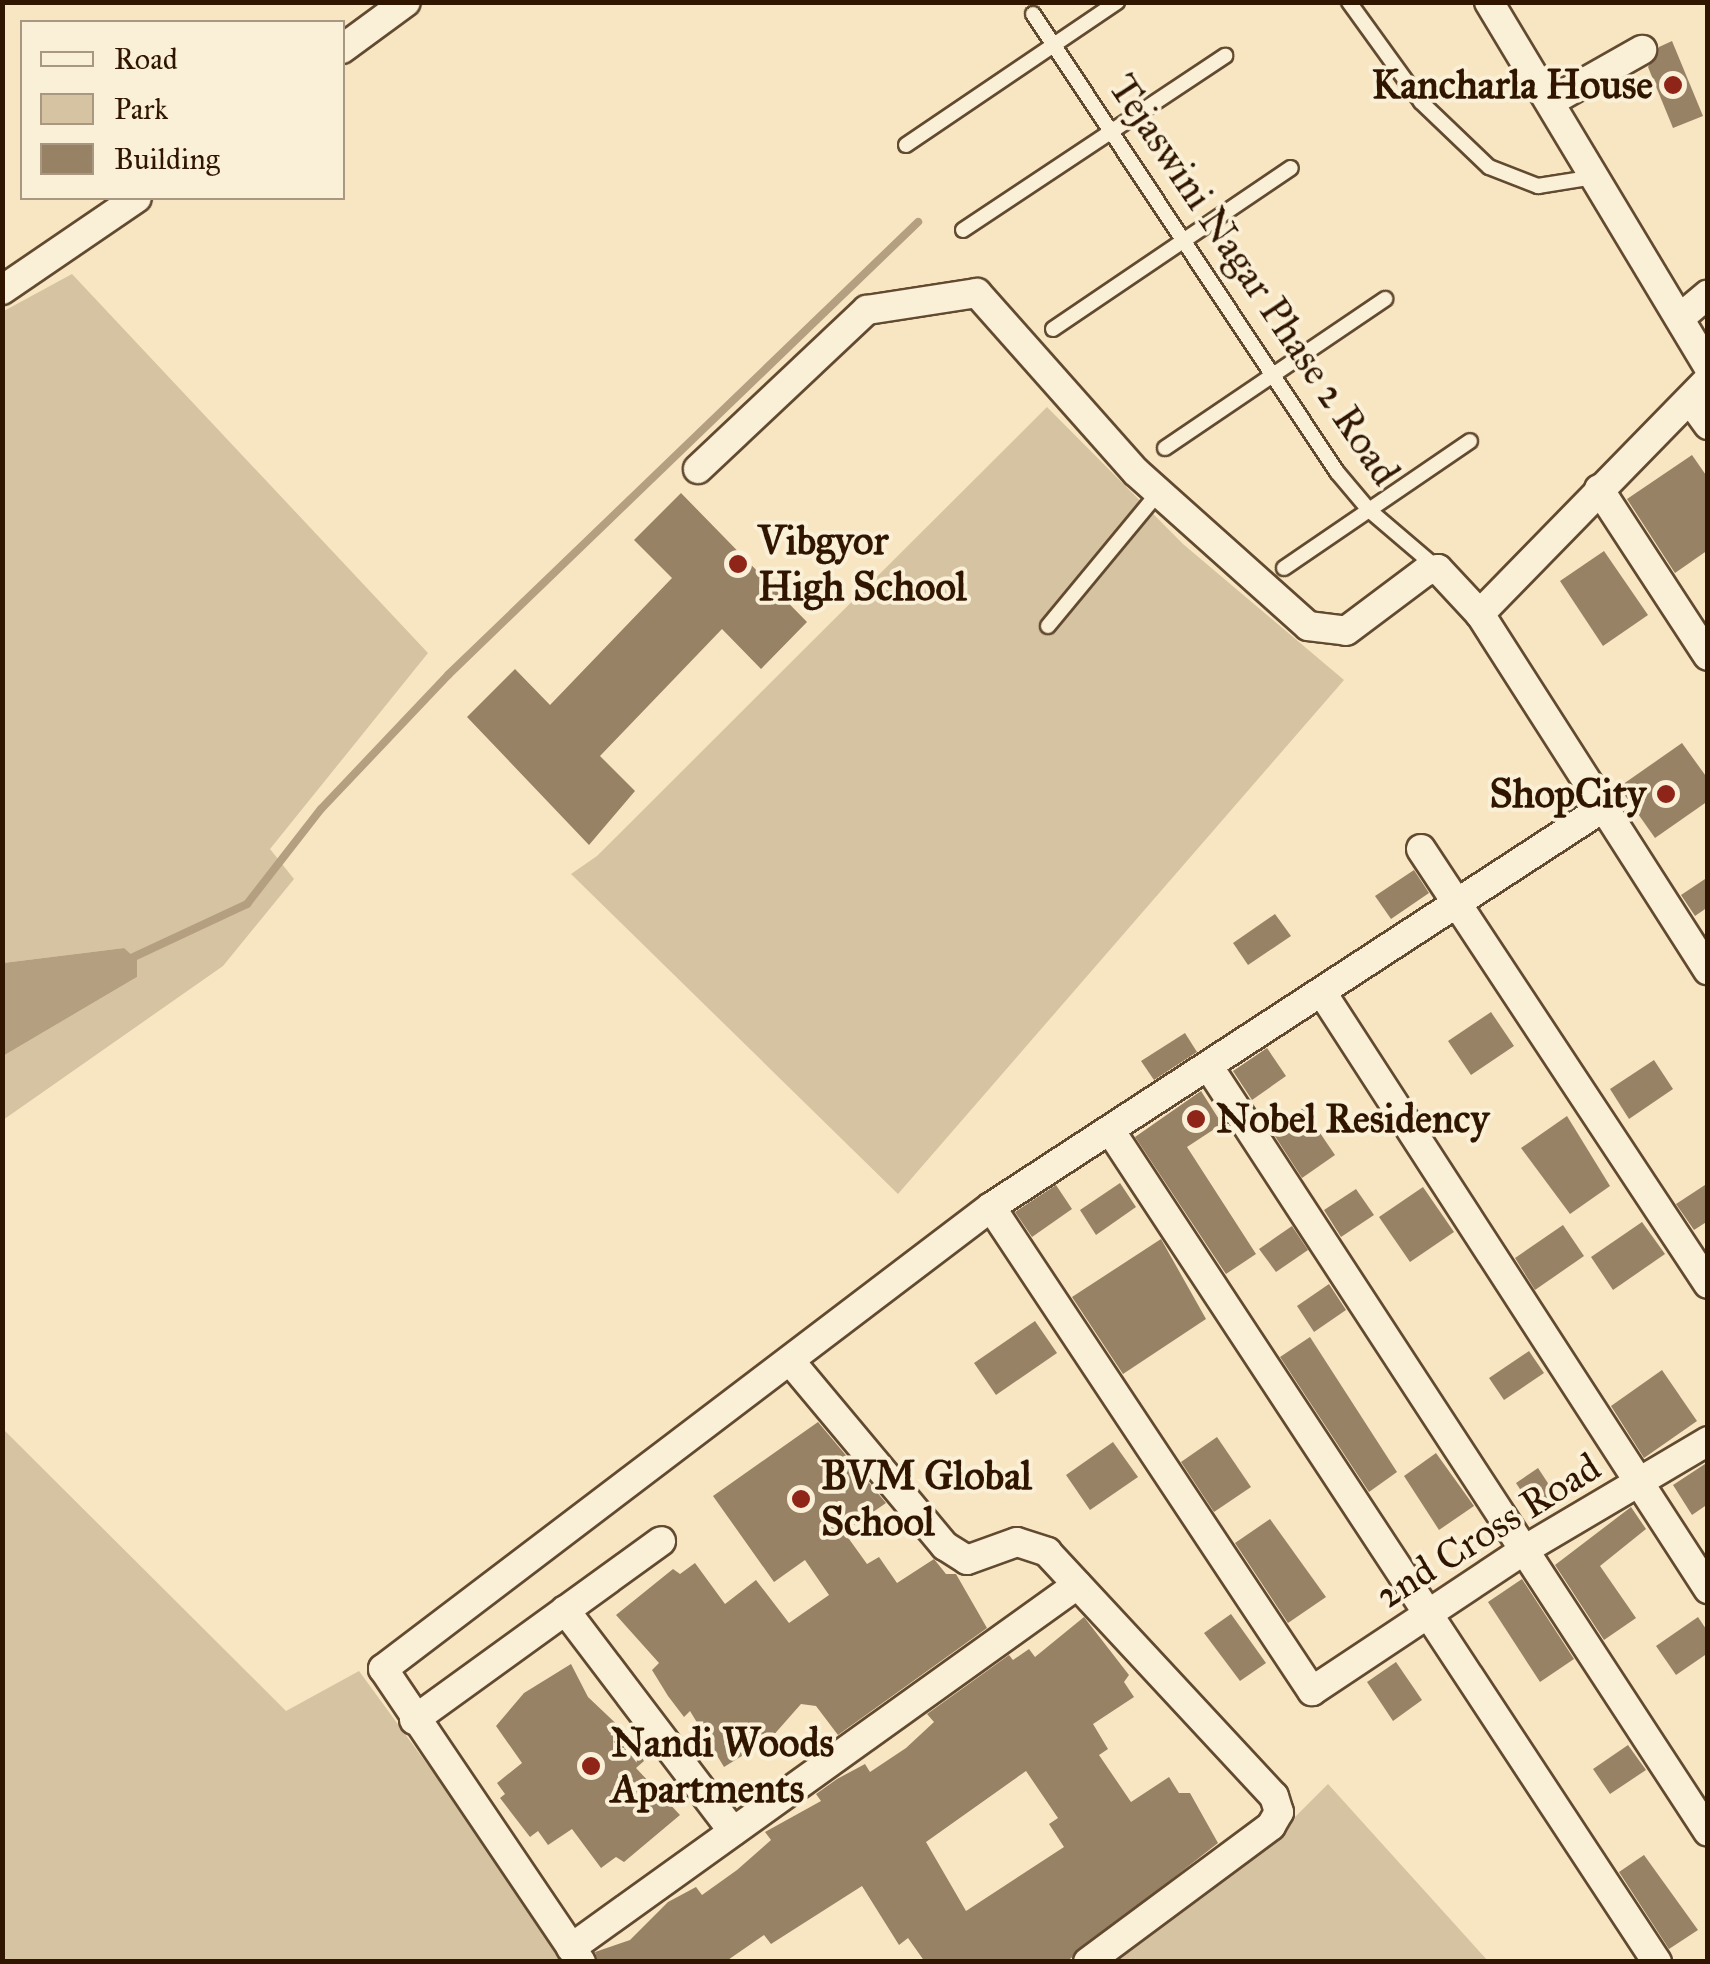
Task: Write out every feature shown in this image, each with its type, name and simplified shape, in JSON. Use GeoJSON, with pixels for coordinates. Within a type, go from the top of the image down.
{"type":"FeatureCollection","features":[{"type":"Feature","properties":{"kind":"street"},"geometry":{"type":"LineString","coordinates":[[345,47],[406,2]]}},
{"type":"Feature","properties":{"kind":"street"},"geometry":{"type":"LineString","coordinates":[[1489,2],[1595,176],[1693,322],[1708,366]]}},
{"type":"Feature","properties":{"kind":"street"},"geometry":{"type":"LineString","coordinates":[[1550,102],[1642,50]]}},
{"type":"Feature","properties":{"kind":"street"},"geometry":{"type":"LineString","coordinates":[[2,290],[133,200]]}},
{"type":"Feature","properties":{"kind":"street"},"geometry":{"type":"LineString","coordinates":[[698,469],[866,310],[977,293],[1082,417],[1158,492],[1308,626],[1325,631],[1346,630],[1426,570],[1438,569],[1480,614],[1708,970]]}},
{"type":"Feature","properties":{"kind":"street"},"geometry":{"type":"LineString","coordinates":[[1693,322],[1708,294]]}},
{"type":"Feature","properties":{"kind":"street"},"geometry":{"type":"LineString","coordinates":[[1699,390],[1708,425]]}},
{"type":"Feature","properties":{"kind":"street"},"geometry":{"type":"LineString","coordinates":[[1480,614],[1598,489],[1699,390]]}},
{"type":"Feature","properties":{"kind":"street"},"geometry":{"type":"LineString","coordinates":[[1598,489],[1708,656]]}},
{"type":"Feature","properties":{"kind":"street"},"geometry":{"type":"LineString","coordinates":[[1077,1585],[733,1831],[576,1955],[382,1675],[540,1547],[791,1362],[991,1207],[1602,810]]}},
{"type":"Feature","properties":{"kind":"street"},"geometry":{"type":"LineString","coordinates":[[1421,849],[1708,1284]]}},
{"type":"Feature","properties":{"kind":"street"},"geometry":{"type":"LineString","coordinates":[[1323,994],[1708,1589]]}},
{"type":"Feature","properties":{"kind":"street"},"geometry":{"type":"LineString","coordinates":[[1209,1067],[1708,1832]]}},
{"type":"Feature","properties":{"kind":"street"},"geometry":{"type":"LineString","coordinates":[[1110,1130],[1657,1962]]}},
{"type":"Feature","properties":{"kind":"street","name":"2nd Cross Road"},"geometry":{"type":"LineString","coordinates":[[991,1207],[1312,1691],[1524,1550],[1708,1441]]}},
{"type":"Feature","properties":{"kind":"street"},"geometry":{"type":"LineString","coordinates":[[791,1362],[945,1546],[967,1560],[1030,1541],[1077,1585],[1274,1796],[1279,1812],[1271,1826],[1088,1962]]}},
{"type":"Feature","properties":{"kind":"street"},"geometry":{"type":"LineString","coordinates":[[414,1720],[660,1541]]}},
{"type":"Feature","properties":{"kind":"street"},"geometry":{"type":"LineString","coordinates":[[565,1610],[733,1831]]}},
{"type":"Feature","properties":{"kind":"lane"},"geometry":{"type":"LineString","coordinates":[[906,145],[1117,2]]}},
{"type":"Feature","properties":{"kind":"lane"},"geometry":{"type":"LineString","coordinates":[[1349,2],[1421,102],[1488,167],[1538,186],[1595,176]]}},
{"type":"Feature","properties":{"kind":"lane","name":"Tejaswini Nagar Phase 2 Road"},"geometry":{"type":"LineString","coordinates":[[1032,14],[1185,237],[1273,380],[1369,510],[1438,569]]}},
{"type":"Feature","properties":{"kind":"lane"},"geometry":{"type":"LineString","coordinates":[[963,230],[1225,56]]}},
{"type":"Feature","properties":{"kind":"lane"},"geometry":{"type":"LineString","coordinates":[[1054,330],[1291,168]]}},
{"type":"Feature","properties":{"kind":"lane"},"geometry":{"type":"LineString","coordinates":[[1166,448],[1273,380],[1385,299]]}},
{"type":"Feature","properties":{"kind":"lane"},"geometry":{"type":"LineString","coordinates":[[1284,568],[1470,441]]}},
{"type":"Feature","properties":{"kind":"lane"},"geometry":{"type":"LineString","coordinates":[[1048,626],[1158,492]]}},
{"type":"Feature","properties":{"kind":"green space"},"geometry":{"type":"Polygon","coordinates":[[[72,274],[428,653],[270,849],[294,879],[223,966],[3,1120],[3,1056],[137,977],[124,948],[3,963],[2,312],[72,274]]]}},
{"type":"Feature","properties":{"kind":"green space"},"geometry":{"type":"Polygon","coordinates":[[[1047,407],[1183,544],[1344,680],[898,1194],[571,874],[597,856],[1047,407]]]}},
{"type":"Feature","properties":{"kind":"green space"},"geometry":{"type":"Polygon","coordinates":[[[2,1428],[286,1711],[359,1671],[571,1961],[3,1961],[2,1428]]]}},
{"type":"Feature","properties":{"kind":"green space"},"geometry":{"type":"Polygon","coordinates":[[[1328,1784],[1488,1961],[1110,1962],[1281,1831],[1328,1784]]]}},
{"type":"Feature","properties":{"kind":"shaded area"},"geometry":{"type":"Polygon","coordinates":[[[124,948],[137,960],[137,977],[3,1056],[3,963],[124,948]]]}},
{"type":"Feature","properties":{"kind":"building","name":"Kancharla House"},"geometry":{"type":"Polygon","coordinates":[[[1672,41],[1703,116],[1673,128],[1648,67],[1659,47],[1672,41]]]}},
{"type":"Feature","properties":{"kind":"building"},"geometry":{"type":"Polygon","coordinates":[[[1692,455],[1708,478],[1708,550],[1675,573],[1627,499],[1692,455]]]}},
{"type":"Feature","properties":{"kind":"building"},"geometry":{"type":"Polygon","coordinates":[[[681,493],[807,622],[761,669],[722,629],[600,756],[635,791],[589,845],[467,717],[515,669],[550,705],[672,578],[634,540],[681,493]]]}},
{"type":"Feature","properties":{"kind":"building"},"geometry":{"type":"Polygon","coordinates":[[[1604,551],[1648,615],[1603,646],[1560,581],[1604,551]]]}},
{"type":"Feature","properties":{"kind":"building","name":"ShopCity"},"geometry":{"type":"Polygon","coordinates":[[[1682,743],[1708,779],[1708,801],[1655,838],[1619,787],[1682,743]]]}},
{"type":"Feature","properties":{"kind":"building"},"geometry":{"type":"Polygon","coordinates":[[[1414,870],[1429,893],[1391,919],[1375,896],[1414,870]]]}},
{"type":"Feature","properties":{"kind":"building"},"geometry":{"type":"Polygon","coordinates":[[[1708,877],[1708,907],[1695,916],[1681,895],[1708,877]]]}},
{"type":"Feature","properties":{"kind":"building"},"geometry":{"type":"Polygon","coordinates":[[[1275,914],[1291,936],[1248,965],[1233,943],[1275,914]]]}},
{"type":"Feature","properties":{"kind":"building"},"geometry":{"type":"Polygon","coordinates":[[[1491,1012],[1514,1046],[1471,1075],[1448,1041],[1491,1012]]]}},
{"type":"Feature","properties":{"kind":"building"},"geometry":{"type":"Polygon","coordinates":[[[1185,1033],[1197,1052],[1154,1080],[1141,1061],[1185,1033]]]}},
{"type":"Feature","properties":{"kind":"building"},"geometry":{"type":"Polygon","coordinates":[[[1267,1048],[1286,1076],[1252,1100],[1233,1071],[1267,1048]]]}},
{"type":"Feature","properties":{"kind":"building"},"geometry":{"type":"Polygon","coordinates":[[[1654,1060],[1673,1089],[1629,1119],[1610,1089],[1654,1060]]]}},
{"type":"Feature","properties":{"kind":"building"},"geometry":{"type":"Polygon","coordinates":[[[1201,1091],[1222,1124],[1187,1147],[1256,1254],[1226,1274],[1135,1137],[1201,1091]]]}},
{"type":"Feature","properties":{"kind":"building"},"geometry":{"type":"Polygon","coordinates":[[[1303,1108],[1335,1155],[1302,1178],[1271,1130],[1303,1108]]]}},
{"type":"Feature","properties":{"kind":"building"},"geometry":{"type":"Polygon","coordinates":[[[1567,1116],[1610,1186],[1570,1214],[1521,1148],[1567,1116]]]}},
{"type":"Feature","properties":{"kind":"building"},"geometry":{"type":"Polygon","coordinates":[[[1120,1183],[1136,1207],[1096,1235],[1080,1210],[1120,1183]]]}},
{"type":"Feature","properties":{"kind":"building"},"geometry":{"type":"Polygon","coordinates":[[[1708,1183],[1708,1221],[1694,1230],[1676,1204],[1708,1183]]]}},
{"type":"Feature","properties":{"kind":"building"},"geometry":{"type":"Polygon","coordinates":[[[1056,1185],[1072,1209],[1032,1237],[1015,1212],[1056,1185]]]}},
{"type":"Feature","properties":{"kind":"building"},"geometry":{"type":"Polygon","coordinates":[[[1423,1187],[1454,1232],[1410,1262],[1379,1217],[1423,1187]]]}},
{"type":"Feature","properties":{"kind":"building"},"geometry":{"type":"Polygon","coordinates":[[[1356,1189],[1374,1215],[1341,1237],[1324,1210],[1356,1189]]]}},
{"type":"Feature","properties":{"kind":"building"},"geometry":{"type":"Polygon","coordinates":[[[1642,1222],[1665,1254],[1613,1290],[1591,1257],[1642,1222]]]}},
{"type":"Feature","properties":{"kind":"building"},"geometry":{"type":"Polygon","coordinates":[[[1563,1225],[1584,1256],[1535,1290],[1515,1258],[1563,1225]]]}},
{"type":"Feature","properties":{"kind":"building"},"geometry":{"type":"Polygon","coordinates":[[[1292,1226],[1308,1250],[1276,1272],[1259,1249],[1292,1226]]]}},
{"type":"Feature","properties":{"kind":"building"},"geometry":{"type":"Polygon","coordinates":[[[1161,1239],[1206,1319],[1123,1374],[1072,1297],[1161,1239]]]}},
{"type":"Feature","properties":{"kind":"building"},"geometry":{"type":"Polygon","coordinates":[[[1329,1284],[1346,1310],[1314,1332],[1297,1306],[1329,1284]]]}},
{"type":"Feature","properties":{"kind":"building"},"geometry":{"type":"Polygon","coordinates":[[[1035,1321],[1057,1353],[996,1395],[974,1363],[1035,1321]]]}},
{"type":"Feature","properties":{"kind":"building"},"geometry":{"type":"Polygon","coordinates":[[[1310,1337],[1397,1472],[1369,1492],[1280,1357],[1310,1337]]]}},
{"type":"Feature","properties":{"kind":"building"},"geometry":{"type":"Polygon","coordinates":[[[1529,1351],[1544,1373],[1504,1400],[1489,1378],[1529,1351]]]}},
{"type":"Feature","properties":{"kind":"building"},"geometry":{"type":"Polygon","coordinates":[[[1662,1370],[1697,1421],[1644,1458],[1611,1406],[1662,1370]]]}},
{"type":"Feature","properties":{"kind":"building"},"geometry":{"type":"Polygon","coordinates":[[[818,1422],[886,1503],[844,1532],[867,1564],[879,1557],[897,1583],[934,1559],[946,1574],[956,1574],[987,1628],[838,1735],[816,1706],[801,1704],[771,1738],[724,1767],[690,1711],[684,1717],[668,1696],[652,1670],[659,1663],[616,1615],[673,1569],[680,1574],[695,1563],[725,1604],[756,1580],[789,1623],[829,1595],[805,1560],[774,1582],[713,1496],[818,1422]]]}},
{"type":"Feature","properties":{"kind":"building"},"geometry":{"type":"Polygon","coordinates":[[[1217,1437],[1251,1487],[1214,1512],[1181,1462],[1217,1437]]]}},
{"type":"Feature","properties":{"kind":"building"},"geometry":{"type":"Polygon","coordinates":[[[1113,1442],[1138,1477],[1090,1510],[1066,1475],[1113,1442]]]}},
{"type":"Feature","properties":{"kind":"building"},"geometry":{"type":"Polygon","coordinates":[[[1436,1453],[1474,1506],[1439,1530],[1404,1476],[1436,1453]]]}},
{"type":"Feature","properties":{"kind":"building"},"geometry":{"type":"Polygon","coordinates":[[[1708,1462],[1708,1504],[1692,1515],[1673,1485],[1708,1462]]]}},
{"type":"Feature","properties":{"kind":"building"},"geometry":{"type":"Polygon","coordinates":[[[1538,1468],[1559,1500],[1537,1515],[1516,1483],[1538,1468]]]}},
{"type":"Feature","properties":{"kind":"building"},"geometry":{"type":"Polygon","coordinates":[[[1631,1507],[1646,1529],[1600,1566],[1636,1618],[1604,1640],[1555,1565],[1631,1507]]]}},
{"type":"Feature","properties":{"kind":"building"},"geometry":{"type":"Polygon","coordinates":[[[1270,1519],[1326,1597],[1288,1623],[1235,1543],[1270,1519]]]}},
{"type":"Feature","properties":{"kind":"building"},"geometry":{"type":"Polygon","coordinates":[[[1522,1579],[1574,1659],[1540,1682],[1488,1602],[1522,1579]]]}},
{"type":"Feature","properties":{"kind":"building"},"geometry":{"type":"Polygon","coordinates":[[[1231,1614],[1266,1663],[1240,1681],[1204,1633],[1231,1614]]]}},
{"type":"Feature","properties":{"kind":"building"},"geometry":{"type":"Polygon","coordinates":[[[1084,1617],[1129,1675],[1124,1682],[1134,1697],[1093,1724],[1108,1749],[1099,1755],[1131,1802],[1169,1777],[1179,1793],[1190,1793],[1218,1843],[1066,1962],[925,1962],[908,1938],[899,1945],[862,1886],[771,1944],[764,1935],[725,1962],[598,1962],[595,1952],[630,1940],[668,1902],[696,1887],[702,1895],[737,1870],[771,1840],[765,1832],[821,1801],[816,1794],[837,1779],[865,1764],[870,1772],[906,1748],[934,1722],[927,1714],[1009,1655],[1013,1660],[1029,1649],[1035,1657],[1084,1617]],[[1026,1771],[926,1842],[966,1911],[1064,1847],[1049,1824],[1058,1818],[1026,1771]]]}},
{"type":"Feature","properties":{"kind":"building"},"geometry":{"type":"Polygon","coordinates":[[[1698,1617],[1708,1632],[1708,1653],[1676,1675],[1656,1646],[1698,1617]]]}},
{"type":"Feature","properties":{"kind":"building"},"geometry":{"type":"Polygon","coordinates":[[[1396,1662],[1422,1700],[1393,1721],[1367,1682],[1396,1662]]]}},
{"type":"Feature","properties":{"kind":"building","name":"Nandi Woods Apartments"},"geometry":{"type":"Polygon","coordinates":[[[571,1664],[588,1697],[627,1734],[644,1761],[636,1768],[680,1815],[624,1862],[616,1857],[601,1868],[572,1829],[548,1845],[538,1831],[530,1837],[500,1798],[505,1794],[497,1783],[522,1763],[496,1726],[524,1693],[571,1664]]]}},
{"type":"Feature","properties":{"kind":"building"},"geometry":{"type":"Polygon","coordinates":[[[1628,1745],[1646,1770],[1610,1794],[1593,1769],[1628,1745]]]}},
{"type":"Feature","properties":{"kind":"building"},"geometry":{"type":"Polygon","coordinates":[[[1644,1855],[1698,1930],[1669,1949],[1619,1872],[1644,1855]]]}},
{"type":"Feature","properties":{"kind":"waterway"},"geometry":{"type":"LineString","coordinates":[[125,961],[247,904],[321,809],[448,675],[918,222]]}},
{"type":"Feature","properties":{"kind":"place","name":"Kancharla House"},"geometry":{"type":"Point","coordinates":[1673,85]}},
{"type":"Feature","properties":{"kind":"place","name":"Vibgyor High School"},"geometry":{"type":"Point","coordinates":[738,564]}},
{"type":"Feature","properties":{"kind":"place","name":"ShopCity"},"geometry":{"type":"Point","coordinates":[1666,794]}},
{"type":"Feature","properties":{"kind":"place","name":"Nobel Residency"},"geometry":{"type":"Point","coordinates":[1196,1119]}},
{"type":"Feature","properties":{"kind":"place","name":"BVM Global School"},"geometry":{"type":"Point","coordinates":[801,1499]}},
{"type":"Feature","properties":{"kind":"place","name":"Nandi Woods Apartments"},"geometry":{"type":"Point","coordinates":[591,1766]}}]}
